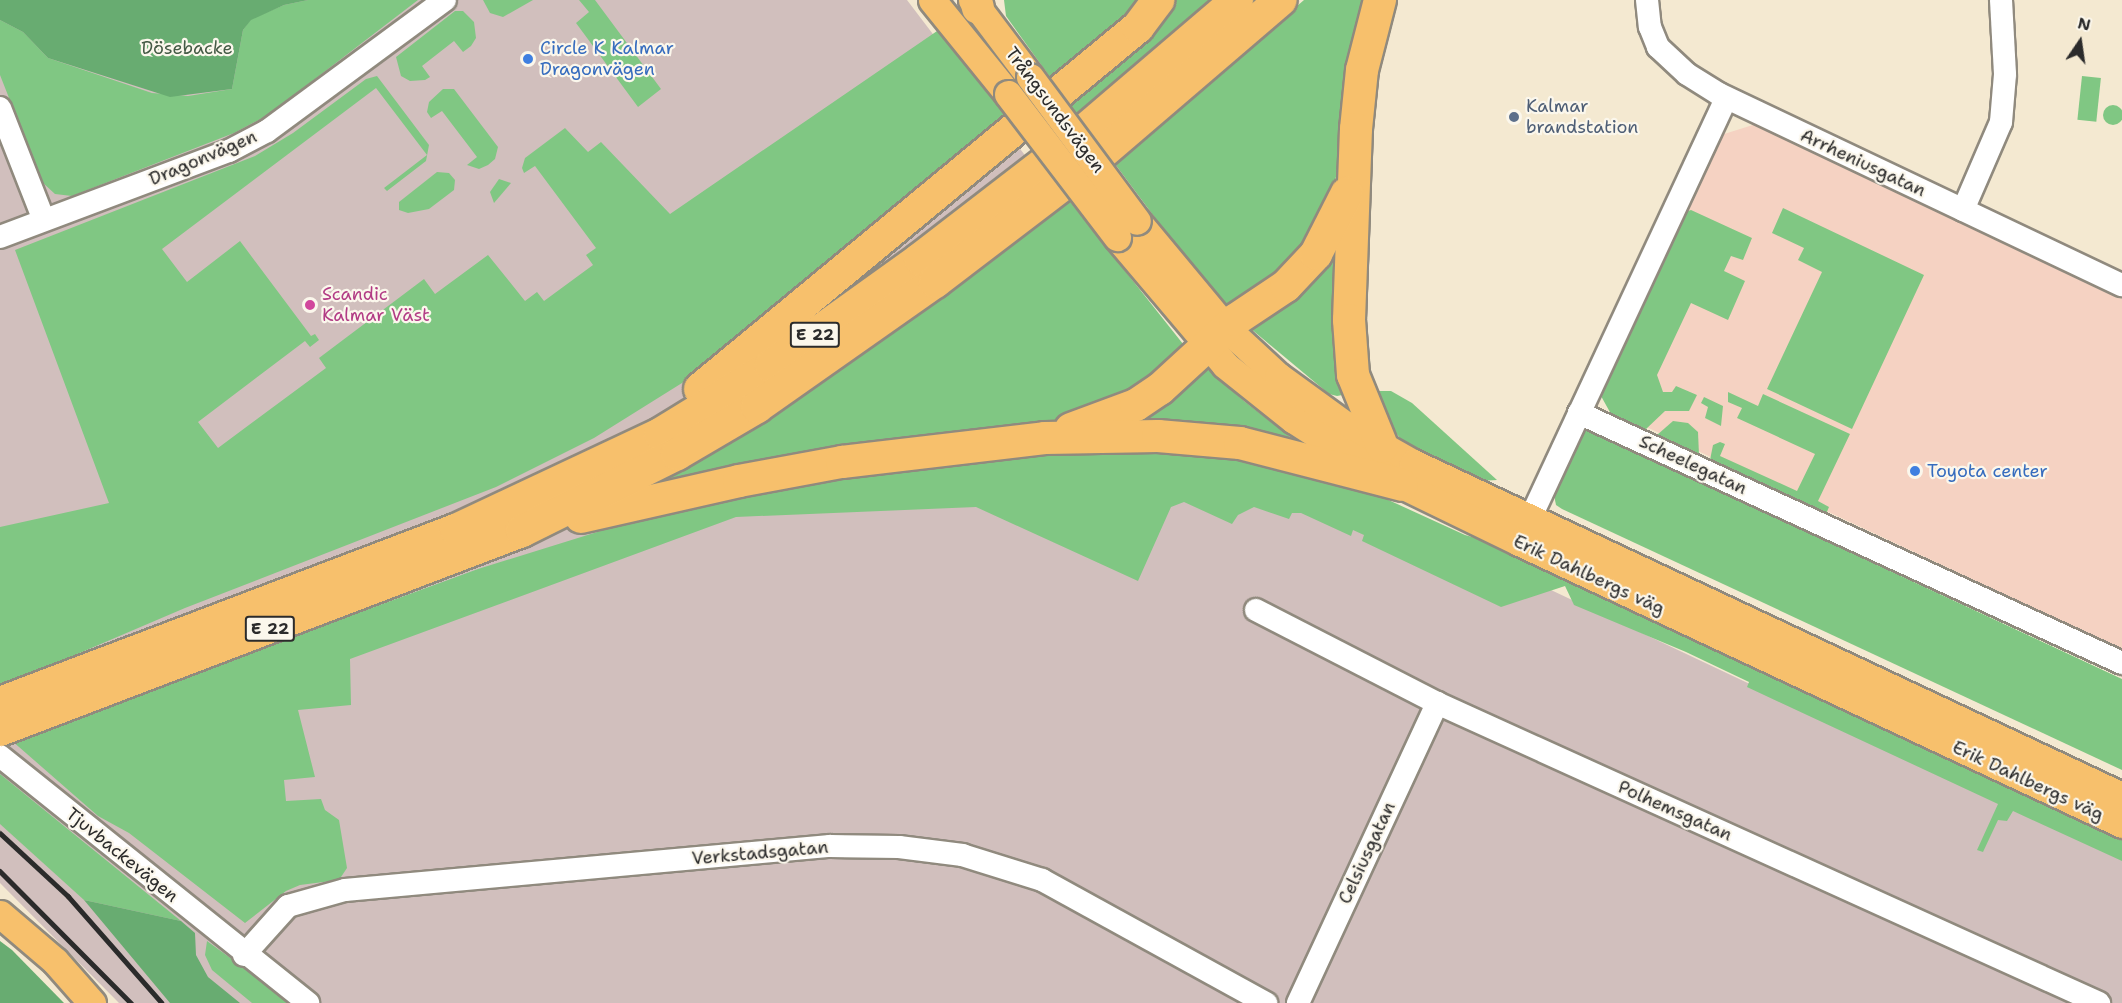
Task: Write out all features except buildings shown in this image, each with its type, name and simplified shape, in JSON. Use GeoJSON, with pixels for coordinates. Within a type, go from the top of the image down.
{"type":"FeatureCollection","features":[{"type":"Feature","properties":{"kind":"highway"},"geometry":{"type":"LineString","coordinates":[[596,467],[838,278],[1138,27],[1158,0]]}},
{"type":"Feature","properties":{"kind":"highway","name":"E 22"},"geometry":{"type":"LineString","coordinates":[[6,718],[456,530],[596,467],[681,421],[849,312],[1066,146],[1237,0]]}},
{"type":"Feature","properties":{"kind":"highway","name":"E 22"},"geometry":{"type":"LineString","coordinates":[[6,718],[522,531],[677,454],[757,407],[868,331],[1087,166],[1281,0]]}},
{"type":"Feature","properties":{"kind":"highway"},"geometry":{"type":"LineString","coordinates":[[1380,0],[1362,70],[1353,179],[1350,351],[1359,394],[1382,446]]}},
{"type":"Feature","properties":{"kind":"highway"},"geometry":{"type":"LineString","coordinates":[[1045,438],[1136,405],[1216,337],[1303,271],[1331,231],[1353,179]]}},
{"type":"Feature","properties":{"kind":"highway"},"geometry":{"type":"LineString","coordinates":[[522,531],[739,481],[842,462],[1045,438],[1158,436],[1240,443],[1402,485]]}},
{"type":"Feature","properties":{"kind":"main road","name":"Trångsundsvägen"},"geometry":{"type":"LineString","coordinates":[[932,0],[1127,229]]}},
{"type":"Feature","properties":{"kind":"main road","name":"Trångsundsvägen"},"geometry":{"type":"LineString","coordinates":[[942,0],[980,57]]}},
{"type":"Feature","properties":{"kind":"main road","name":"Trångsundsvägen"},"geometry":{"type":"LineString","coordinates":[[975,3],[1030,77],[1127,229]]}},
{"type":"Feature","properties":{"kind":"main road","name":"Erik Dahlbergs väg"},"geometry":{"type":"LineString","coordinates":[[1127,229],[1216,337],[1248,385],[1294,420],[1402,485],[1525,530],[2122,796]]}},
{"type":"Feature","properties":{"kind":"main road","name":"Erik Dahlbergs väg"},"geometry":{"type":"LineString","coordinates":[[1216,337],[1313,404],[1525,530],[2122,824]]}},
{"type":"Feature","properties":{"kind":"main road"},"geometry":{"type":"LineString","coordinates":[[0,914],[55,961],[93,1003]]}},
{"type":"Feature","properties":{"kind":"street","name":"Dragonvägen"},"geometry":{"type":"LineString","coordinates":[[0,237],[229,151],[267,131],[445,0]]}},
{"type":"Feature","properties":{"kind":"street","name":"Arrheniusgatan"},"geometry":{"type":"LineString","coordinates":[[1647,0],[1650,27],[1658,47],[1687,74],[1726,98],[2122,285]]}},
{"type":"Feature","properties":{"kind":"street"},"geometry":{"type":"LineString","coordinates":[[1963,210],[2001,122],[2005,74],[2001,0]]}},
{"type":"Feature","properties":{"kind":"street"},"geometry":{"type":"LineString","coordinates":[[1525,530],[1726,98]]}},
{"type":"Feature","properties":{"kind":"street"},"geometry":{"type":"LineString","coordinates":[[0,108],[44,220]]}},
{"type":"Feature","properties":{"kind":"street","name":"Scheelegatan"},"geometry":{"type":"LineString","coordinates":[[1580,412],[2122,663]]}},
{"type":"Feature","properties":{"kind":"street","name":"Polhemsgatan"},"geometry":{"type":"LineString","coordinates":[[1256,610],[1437,703],[2098,1003]]}},
{"type":"Feature","properties":{"kind":"street","name":"Celsiusgatan"},"geometry":{"type":"LineString","coordinates":[[1298,1003],[1437,703]]}},
{"type":"Feature","properties":{"kind":"street","name":"Tjuvbackevägen"},"geometry":{"type":"LineString","coordinates":[[0,756],[244,955],[308,1003]]}},
{"type":"Feature","properties":{"kind":"street","name":"Verkstadsgatan"},"geometry":{"type":"LineString","coordinates":[[244,955],[288,906],[345,890],[830,846],[898,847],[963,855],[1042,879],[1266,1003]]}},
{"type":"Feature","properties":{"kind":"shaded area"},"geometry":{"type":"Polygon","coordinates":[[[0,0],[907,0],[1157,329],[1333,487],[2122,860],[2122,1003],[119,1003],[0,883],[0,0]]]}},
{"type":"Feature","properties":{"kind":"shaded area"},"geometry":{"type":"Polygon","coordinates":[[[1756,124],[2122,299],[2122,649],[1610,410],[1605,394],[1721,135],[1756,124]]]}},
{"type":"Feature","properties":{"kind":"green space","name":"Dösebacke"},"geometry":{"type":"Polygon","coordinates":[[[0,0],[308,0],[284,5],[251,20],[243,30],[232,89],[170,97],[48,58],[23,32],[0,20],[0,0]]]}},
{"type":"Feature","properties":{"kind":"green space"},"geometry":{"type":"Polygon","coordinates":[[[308,0],[418,0],[268,115],[234,133],[72,196],[55,194],[42,182],[0,75],[0,20],[23,32],[48,58],[152,93],[188,96],[232,89],[243,30],[251,19],[284,5],[308,0]]]}},
{"type":"Feature","properties":{"kind":"green space"},"geometry":{"type":"Polygon","coordinates":[[[483,0],[533,0],[503,17],[490,13],[483,0]]]}},
{"type":"Feature","properties":{"kind":"green space"},"geometry":{"type":"Polygon","coordinates":[[[579,0],[595,0],[661,89],[638,107],[576,23],[589,12],[579,0]]]}},
{"type":"Feature","properties":{"kind":"green space"},"geometry":{"type":"Polygon","coordinates":[[[1004,0],[1145,0],[1055,84],[1006,16],[1004,0]]]}},
{"type":"Feature","properties":{"kind":"green space"},"geometry":{"type":"Polygon","coordinates":[[[1172,0],[1210,0],[1077,114],[1066,101],[1172,0]]]}},
{"type":"Feature","properties":{"kind":"green space"},"geometry":{"type":"Polygon","coordinates":[[[1304,0],[1370,0],[1351,76],[1335,183],[1327,213],[1292,268],[1230,309],[1179,250],[1115,164],[1304,0]]]}},
{"type":"Feature","properties":{"kind":"green space"},"geometry":{"type":"Polygon","coordinates":[[[455,11],[463,11],[474,22],[476,38],[471,46],[463,52],[454,41],[422,66],[430,77],[425,80],[410,81],[401,76],[396,57],[455,11]]]}},
{"type":"Feature","properties":{"kind":"green space"},"geometry":{"type":"Polygon","coordinates":[[[940,29],[1009,121],[706,368],[594,438],[496,487],[185,608],[0,687],[0,527],[109,503],[15,250],[255,156],[293,133],[366,79],[377,76],[429,145],[426,161],[387,191],[384,188],[427,155],[376,88],[162,249],[187,282],[240,241],[311,336],[315,334],[319,340],[310,347],[305,341],[198,422],[218,448],[326,368],[319,358],[424,279],[435,294],[488,255],[525,301],[537,292],[544,301],[593,265],[586,255],[596,248],[535,166],[524,173],[522,168],[525,158],[565,128],[588,152],[601,142],[670,214],[940,29]]]}},
{"type":"Feature","properties":{"kind":"green space"},"geometry":{"type":"Polygon","coordinates":[[[2082,76],[2101,78],[2096,122],[2077,120],[2082,76]]]}},
{"type":"Feature","properties":{"kind":"green space"},"geometry":{"type":"Polygon","coordinates":[[[443,89],[454,89],[498,147],[495,159],[488,165],[479,169],[467,165],[477,157],[442,111],[431,118],[427,112],[429,102],[443,89]]]}},
{"type":"Feature","properties":{"kind":"green space"},"geometry":{"type":"Polygon","coordinates":[[[2113,105],[2120,108],[2123,115],[2120,122],[2113,125],[2106,122],[2103,115],[2106,108],[2113,105]]]}},
{"type":"Feature","properties":{"kind":"green space"},"geometry":{"type":"Polygon","coordinates":[[[437,172],[449,173],[455,180],[454,190],[429,209],[408,213],[399,210],[399,202],[437,172]]]}},
{"type":"Feature","properties":{"kind":"green space"},"geometry":{"type":"Polygon","coordinates":[[[499,179],[511,183],[494,203],[490,192],[499,179]]]}},
{"type":"Feature","properties":{"kind":"green space"},"geometry":{"type":"Polygon","coordinates":[[[1068,199],[1187,349],[1159,376],[1084,415],[1041,426],[647,492],[855,360],[1001,253],[1068,199]]]}},
{"type":"Feature","properties":{"kind":"green space"},"geometry":{"type":"Polygon","coordinates":[[[1783,208],[1924,275],[1852,429],[1767,389],[1822,272],[1798,260],[1804,248],[1772,233],[1783,208]]]}},
{"type":"Feature","properties":{"kind":"green space"},"geometry":{"type":"Polygon","coordinates":[[[1691,210],[1752,238],[1743,260],[1731,256],[1724,271],[1745,281],[1728,320],[1691,303],[1657,375],[1663,392],[1672,392],[1676,386],[1697,395],[1689,411],[1665,411],[1645,430],[1611,414],[1601,396],[1685,212],[1691,210]]]}},
{"type":"Feature","properties":{"kind":"green space"},"geometry":{"type":"Polygon","coordinates":[[[1342,240],[1348,394],[1337,396],[1329,394],[1250,328],[1342,240]]]}},
{"type":"Feature","properties":{"kind":"green space"},"geometry":{"type":"Polygon","coordinates":[[[1204,366],[1244,401],[1302,446],[1130,424],[1204,366]]]}},
{"type":"Feature","properties":{"kind":"green space"},"geometry":{"type":"Polygon","coordinates":[[[1378,391],[1391,391],[1412,403],[1497,480],[1479,481],[1408,448],[1366,396],[1378,391]]]}},
{"type":"Feature","properties":{"kind":"green space"},"geometry":{"type":"Polygon","coordinates":[[[1728,392],[1758,406],[1763,394],[1850,434],[1818,501],[1829,507],[1826,514],[1710,460],[1713,445],[1720,442],[1725,444],[1720,456],[1797,491],[1815,454],[1737,418],[1742,408],[1728,402],[1728,392]]]}},
{"type":"Feature","properties":{"kind":"green space"},"geometry":{"type":"Polygon","coordinates":[[[1704,397],[1723,406],[1721,426],[1705,418],[1708,407],[1701,403],[1704,397]]]}},
{"type":"Feature","properties":{"kind":"green space"},"geometry":{"type":"Polygon","coordinates":[[[1673,421],[1688,423],[1698,432],[1699,455],[1657,435],[1673,421]]]}},
{"type":"Feature","properties":{"kind":"green space"},"geometry":{"type":"Polygon","coordinates":[[[1585,429],[2122,679],[2122,770],[1562,509],[1556,505],[1554,495],[1585,429]]]}},
{"type":"Feature","properties":{"kind":"green space"},"geometry":{"type":"Polygon","coordinates":[[[1125,449],[1234,456],[1360,487],[1465,535],[1501,545],[2122,833],[2122,861],[2013,811],[2007,821],[1998,820],[1983,852],[1977,850],[1998,804],[1747,687],[1749,682],[1686,652],[1574,605],[1565,586],[1501,607],[1362,541],[1364,535],[1353,530],[1351,536],[1301,513],[1292,513],[1289,519],[1254,507],[1238,515],[1232,524],[1184,502],[1171,507],[1138,581],[976,507],[736,517],[350,659],[351,705],[298,710],[315,777],[284,780],[286,801],[321,799],[325,810],[339,820],[347,868],[339,880],[300,885],[286,891],[245,923],[129,833],[98,816],[11,740],[478,569],[655,514],[812,480],[995,456],[1125,449]]]}},
{"type":"Feature","properties":{"kind":"green space"},"geometry":{"type":"Polygon","coordinates":[[[0,774],[181,921],[84,900],[0,824],[0,774]]]}},
{"type":"Feature","properties":{"kind":"green space"},"geometry":{"type":"Polygon","coordinates":[[[84,900],[181,921],[195,933],[196,955],[208,977],[240,1003],[170,1003],[84,900]]]}},
{"type":"Feature","properties":{"kind":"green space"},"geometry":{"type":"Polygon","coordinates":[[[0,941],[12,950],[64,1003],[0,1003],[0,941]]]}},
{"type":"Feature","properties":{"kind":"green space"},"geometry":{"type":"Polygon","coordinates":[[[207,941],[293,1003],[252,1003],[212,970],[205,955],[207,941]]]}},
{"type":"Feature","properties":{"kind":"railway"},"geometry":{"type":"LineString","coordinates":[[0,833],[68,896],[162,1003]]}},
{"type":"Feature","properties":{"kind":"railway"},"geometry":{"type":"LineString","coordinates":[[0,871],[131,1003]]}},
{"type":"Feature","properties":{"kind":"place","name":"Circle K Kalmar Dragonvägen"},"geometry":{"type":"Point","coordinates":[528,59]}},
{"type":"Feature","properties":{"kind":"place","name":"Kalmar brandstation"},"geometry":{"type":"Point","coordinates":[1514,117]}},
{"type":"Feature","properties":{"kind":"place","name":"Scandic Kalmar Väst"},"geometry":{"type":"Point","coordinates":[310,305]}},
{"type":"Feature","properties":{"kind":"place","name":"Toyota center"},"geometry":{"type":"Point","coordinates":[1915,471]}}]}
